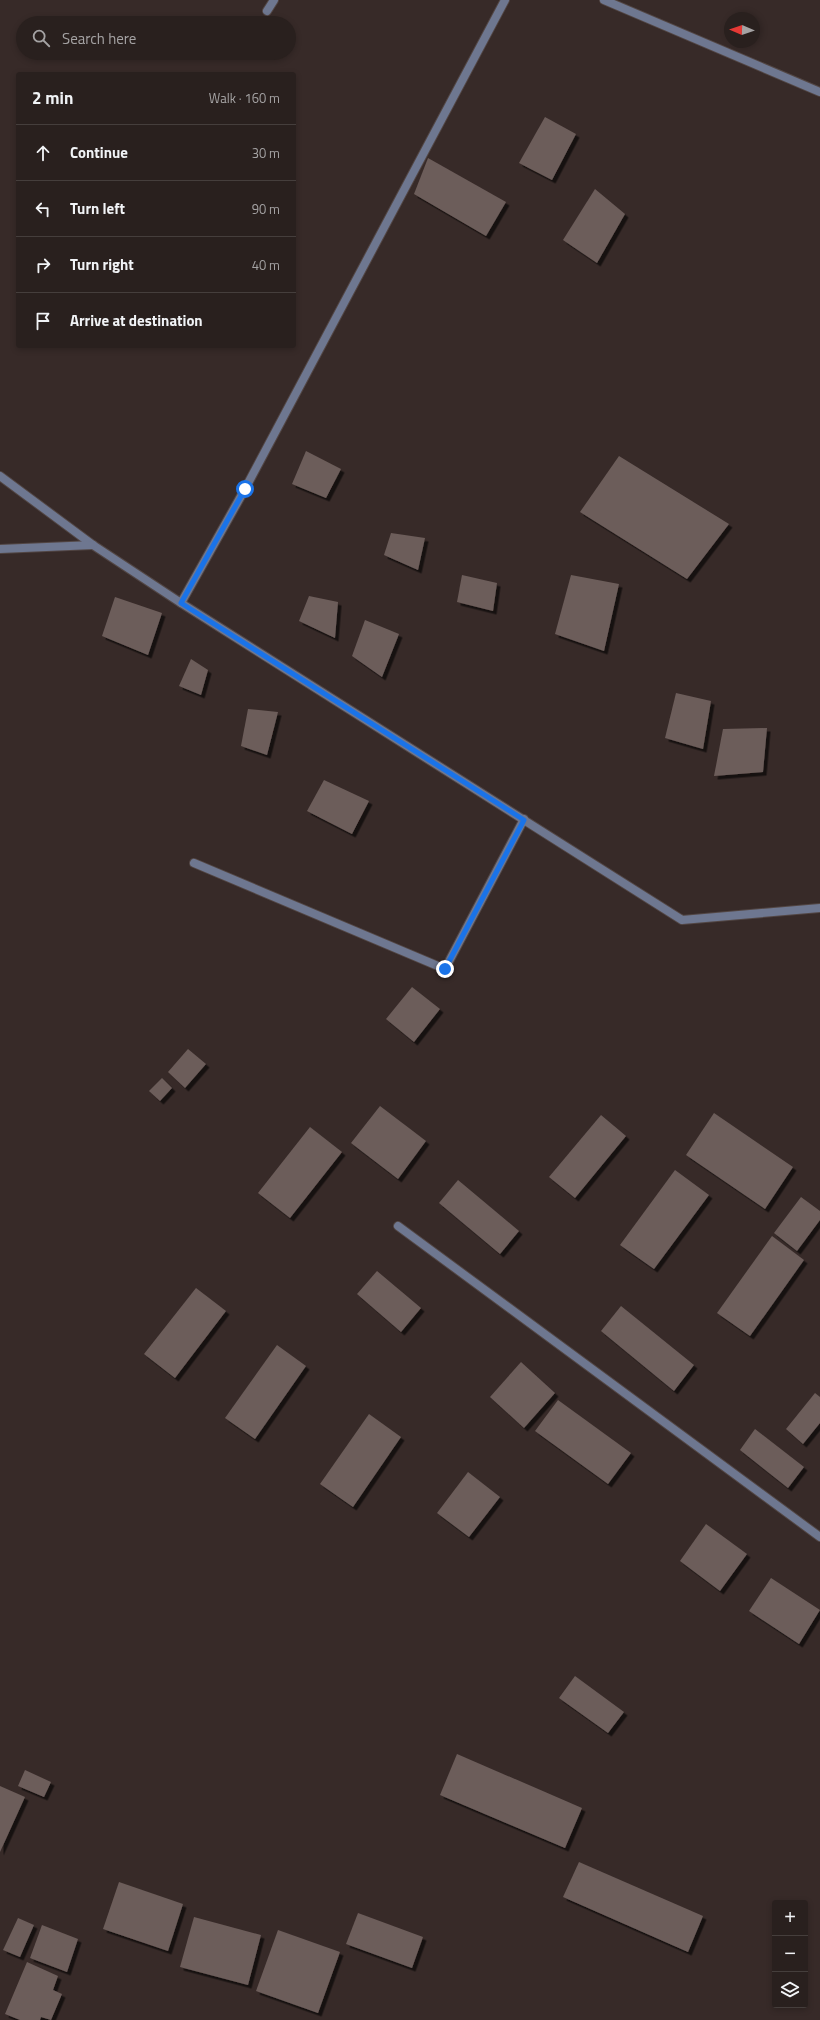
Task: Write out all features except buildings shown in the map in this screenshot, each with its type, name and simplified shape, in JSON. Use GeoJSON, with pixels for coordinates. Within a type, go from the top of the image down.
{"type":"FeatureCollection","features":[{"type":"Feature","properties":{"kind":"street"},"geometry":{"type":"LineString","coordinates":[[267,11],[274,0]]}},
{"type":"Feature","properties":{"kind":"street"},"geometry":{"type":"LineString","coordinates":[[181,603],[245,489],[505,0]]}},
{"type":"Feature","properties":{"kind":"street"},"geometry":{"type":"LineString","coordinates":[[604,0],[820,92]]}},
{"type":"Feature","properties":{"kind":"street"},"geometry":{"type":"LineString","coordinates":[[0,476],[93,545],[181,603],[682,920],[820,908]]}},
{"type":"Feature","properties":{"kind":"street"},"geometry":{"type":"LineString","coordinates":[[0,549],[93,545]]}},
{"type":"Feature","properties":{"kind":"street"},"geometry":{"type":"LineString","coordinates":[[194,863],[445,969],[524,820]]}},
{"type":"Feature","properties":{"kind":"street"},"geometry":{"type":"LineString","coordinates":[[398,1226],[820,1537]]}},
{"type":"Feature","properties":{"kind":"route"},"geometry":{"type":"LineString","coordinates":[[245,489],[181,603],[524,820],[445,969]]}}]}
